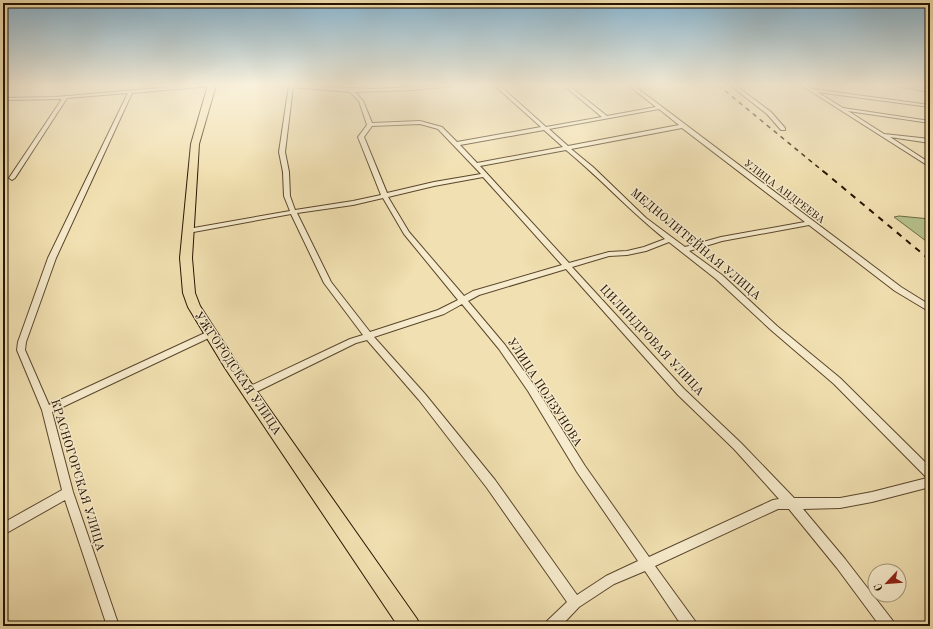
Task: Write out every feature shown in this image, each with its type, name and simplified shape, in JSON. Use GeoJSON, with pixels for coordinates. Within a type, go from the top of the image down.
{"type":"FeatureCollection","features":[{"type":"Feature","properties":{"kind":"main road","name":"УЖГОРОДСКАЯ УЛИЦА"},"geometry":{"type":"LineString","coordinates":[[203,114],[195,144],[186,258],[189,293],[194,307],[210,334],[410,626]]}},
{"type":"Feature","properties":{"kind":"street"},"geometry":{"type":"LineString","coordinates":[[12,178],[54,114]]}},
{"type":"Feature","properties":{"kind":"street","name":"КРАСНОГОРСКАЯ УЛИЦА"},"geometry":{"type":"LineString","coordinates":[[113,626],[68,492],[47,410],[21,350],[22,342],[52,258],[120,114]]}},
{"type":"Feature","properties":{"kind":"street"},"geometry":{"type":"LineString","coordinates":[[287,114],[282,152],[286,172],[287,196],[328,283],[377,347],[422,397],[491,484],[575,603]]}},
{"type":"Feature","properties":{"kind":"street"},"geometry":{"type":"LineString","coordinates":[[366,114],[370,125]]}},
{"type":"Feature","properties":{"kind":"street","name":"МЕДНОЛИТЕЙНАЯ УЛИЦА"},"geometry":{"type":"LineString","coordinates":[[528,114],[591,168],[644,219],[719,277],[774,328],[837,382],[930,474]]}},
{"type":"Feature","properties":{"kind":"street"},"geometry":{"type":"LineString","coordinates":[[601,114],[606,118]]}},
{"type":"Feature","properties":{"kind":"street"},"geometry":{"type":"LineString","coordinates":[[456,144],[625,114]]}},
{"type":"Feature","properties":{"kind":"street","name":"УЛИЦА АНДРЕЕВА"},"geometry":{"type":"LineString","coordinates":[[667,114],[898,289],[930,309]]}},
{"type":"Feature","properties":{"kind":"street"},"geometry":{"type":"LineString","coordinates":[[770,114],[783,129]]}},
{"type":"Feature","properties":{"kind":"street"},"geometry":{"type":"LineString","coordinates":[[850,114],[930,165]]}},
{"type":"Feature","properties":{"kind":"street"},"geometry":{"type":"LineString","coordinates":[[881,114],[930,122]]}},
{"type":"Feature","properties":{"kind":"street","name":"ЦИЛИНДРОВАЯ УЛИЦА"},"geometry":{"type":"LineString","coordinates":[[370,125],[420,122],[431,124],[440,128],[681,392],[717,424],[789,503],[819,537],[888,626]]}},
{"type":"Feature","properties":{"kind":"street","name":"УЛИЦА ПОЛЗУНОВА"},"geometry":{"type":"LineString","coordinates":[[370,125],[361,137],[364,148],[385,196],[406,233],[446,283],[502,347],[531,388],[581,469],[690,626]]}},
{"type":"Feature","properties":{"kind":"street"},"geometry":{"type":"LineString","coordinates":[[476,166],[683,126]]}},
{"type":"Feature","properties":{"kind":"street"},"geometry":{"type":"LineString","coordinates":[[879,134],[930,140]]}},
{"type":"Feature","properties":{"kind":"street"},"geometry":{"type":"LineString","coordinates":[[923,160],[930,162]]}},
{"type":"Feature","properties":{"kind":"street"},"geometry":{"type":"LineString","coordinates":[[188,231],[353,203],[484,175]]}},
{"type":"Feature","properties":{"kind":"street"},"geometry":{"type":"LineString","coordinates":[[684,250],[720,239],[810,223]]}},
{"type":"Feature","properties":{"kind":"street"},"geometry":{"type":"LineString","coordinates":[[249,391],[368,335],[441,312],[476,293],[566,265],[609,254],[627,253],[646,249],[671,239]]}},
{"type":"Feature","properties":{"kind":"street"},"geometry":{"type":"LineString","coordinates":[[47,410],[210,334]]}},
{"type":"Feature","properties":{"kind":"street"},"geometry":{"type":"LineString","coordinates":[[552,626],[575,603],[610,580],[777,504],[840,503],[872,497],[930,482]]}},
{"type":"Feature","properties":{"kind":"street"},"geometry":{"type":"LineString","coordinates":[[3,529],[68,492]]}},
{"type":"Feature","properties":{"kind":"green space"},"geometry":{"type":"Polygon","coordinates":[[[899,216],[930,219],[930,244],[894,217],[899,216]]]}},
{"type":"Feature","properties":{"kind":"railway"},"geometry":{"type":"LineString","coordinates":[[754,114],[824,172]]}},
{"type":"Feature","properties":{"kind":"railway"},"geometry":{"type":"LineString","coordinates":[[823,171],[930,260]]}}]}
